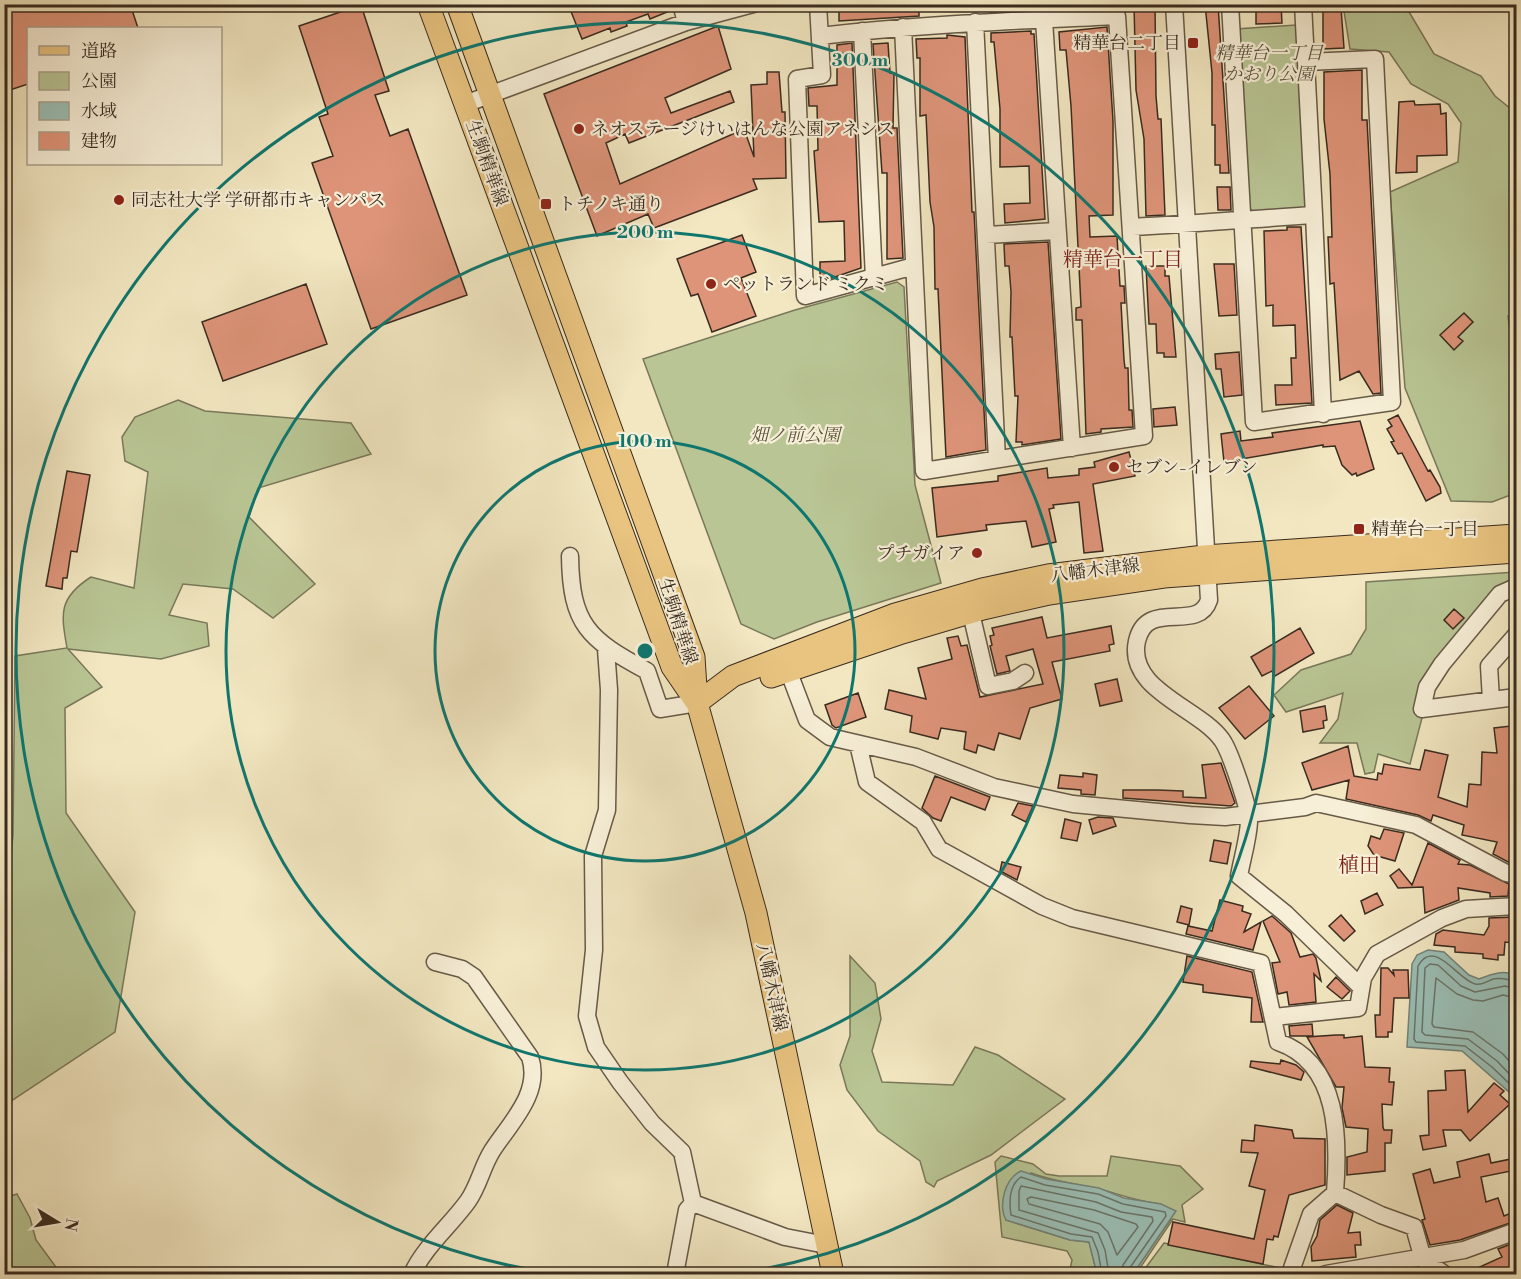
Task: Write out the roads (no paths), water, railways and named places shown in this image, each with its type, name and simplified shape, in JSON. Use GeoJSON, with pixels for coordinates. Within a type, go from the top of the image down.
{"type":"FeatureCollection","features":[{"type":"Feature","properties":{"kind":"main road","name":"生駒精華線"},"geometry":{"type":"LineString","coordinates":[[428,4],[672,667],[697,703]]}},
{"type":"Feature","properties":{"kind":"main road","name":"生駒精華線"},"geometry":{"type":"LineString","coordinates":[[457,4],[694,657],[697,703]]}},
{"type":"Feature","properties":{"kind":"main road","name":"八幡木津線"},"geometry":{"type":"LineString","coordinates":[[697,703],[788,670],[971,613],[1049,594],[1205,565],[1516,535]]}},
{"type":"Feature","properties":{"kind":"main road","name":"八幡木津線"},"geometry":{"type":"LineString","coordinates":[[697,703],[733,676],[896,614],[982,589],[1048,575],[1205,565],[1516,552]]}},
{"type":"Feature","properties":{"kind":"main road","name":"八幡木津線"},"geometry":{"type":"LineString","coordinates":[[697,703],[756,913],[833,1275]]}},
{"type":"Feature","properties":{"kind":"street"},"geometry":{"type":"LineString","coordinates":[[681,4],[686,22]]}},
{"type":"Feature","properties":{"kind":"street"},"geometry":{"type":"LineString","coordinates":[[465,104],[686,22],[753,4]]}},
{"type":"Feature","properties":{"kind":"street"},"geometry":{"type":"LineString","coordinates":[[818,4],[822,75],[797,79],[805,296],[914,266]]}},
{"type":"Feature","properties":{"kind":"street"},"geometry":{"type":"LineString","coordinates":[[1174,4],[1205,565],[1209,600],[1205,608],[1193,616],[1161,617],[1148,623],[1140,633],[1137,657],[1142,671],[1157,688],[1220,737],[1229,751],[1248,815],[1239,876],[1286,914],[1360,987]]}},
{"type":"Feature","properties":{"kind":"street"},"geometry":{"type":"LineString","coordinates":[[1230,4],[1254,422],[1323,414],[1392,402],[1375,59],[1306,62]]}},
{"type":"Feature","properties":{"kind":"street"},"geometry":{"type":"LineString","coordinates":[[1303,4],[1323,414]]}},
{"type":"Feature","properties":{"kind":"street"},"geometry":{"type":"LineString","coordinates":[[820,36],[903,27],[975,22],[1117,16],[1144,436],[924,471],[903,27]]}},
{"type":"Feature","properties":{"kind":"street"},"geometry":{"type":"LineString","coordinates":[[1044,20],[1071,448]]}},
{"type":"Feature","properties":{"kind":"street"},"geometry":{"type":"LineString","coordinates":[[975,22],[997,459]]}},
{"type":"Feature","properties":{"kind":"street"},"geometry":{"type":"LineString","coordinates":[[862,31],[874,278]]}},
{"type":"Feature","properties":{"kind":"street"},"geometry":{"type":"LineString","coordinates":[[1132,227],[1314,215]]}},
{"type":"Feature","properties":{"kind":"street"},"geometry":{"type":"LineString","coordinates":[[986,235],[1057,231]]}},
{"type":"Feature","properties":{"kind":"street"},"geometry":{"type":"LineString","coordinates":[[570,556],[570,590],[590,634],[606,649],[646,671],[660,709],[697,703]]}},
{"type":"Feature","properties":{"kind":"street"},"geometry":{"type":"LineString","coordinates":[[1516,587],[1500,594],[1442,664],[1427,687],[1422,709],[1516,698]]}},
{"type":"Feature","properties":{"kind":"street"},"geometry":{"type":"LineString","coordinates":[[971,613],[988,686],[1013,681],[1025,673]]}},
{"type":"Feature","properties":{"kind":"street"},"geometry":{"type":"LineString","coordinates":[[1491,700],[1489,666],[1516,635]]}},
{"type":"Feature","properties":{"kind":"street"},"geometry":{"type":"LineString","coordinates":[[606,649],[609,690],[607,810],[592,856],[594,950],[587,1016],[596,1047],[614,1074],[652,1123],[682,1152],[693,1203]]}},
{"type":"Feature","properties":{"kind":"street"},"geometry":{"type":"LineString","coordinates":[[788,670],[807,720],[830,737],[916,757],[994,788],[1073,804],[1225,818],[1316,803],[1416,825],[1506,873],[1516,874]]}},
{"type":"Feature","properties":{"kind":"street"},"geometry":{"type":"LineString","coordinates":[[858,744],[867,782],[923,822],[939,849],[1042,906],[1071,918],[1261,963],[1278,1042],[1290,1047],[1314,1067],[1330,1097],[1337,1150],[1335,1193],[1311,1214],[1290,1275]]}},
{"type":"Feature","properties":{"kind":"street"},"geometry":{"type":"LineString","coordinates":[[1274,1017],[1358,1008],[1360,987],[1370,963],[1377,954],[1442,918],[1466,909],[1516,906]]}},
{"type":"Feature","properties":{"kind":"street"},"geometry":{"type":"LineString","coordinates":[[412,1275],[432,1242],[469,1200],[483,1176],[491,1152],[514,1123],[531,1085],[533,1068],[530,1057],[474,977],[462,969],[435,962]]}},
{"type":"Feature","properties":{"kind":"street"},"geometry":{"type":"LineString","coordinates":[[1335,1193],[1381,1215],[1414,1227],[1423,1258],[1444,1275]]}},
{"type":"Feature","properties":{"kind":"street"},"geometry":{"type":"LineString","coordinates":[[693,1203],[785,1238],[826,1245]]}},
{"type":"Feature","properties":{"kind":"street"},"geometry":{"type":"LineString","coordinates":[[675,1275],[687,1210],[693,1203]]}},
{"type":"Feature","properties":{"kind":"street"},"geometry":{"type":"LineString","coordinates":[[1334,1274],[1464,1250],[1516,1231]]}},
{"type":"Feature","properties":{"kind":"water"},"geometry":{"type":"Polygon","coordinates":[[[1428,950],[1444,952],[1469,975],[1479,979],[1502,973],[1516,976],[1516,1098],[1462,1051],[1407,1047],[1412,964],[1417,955],[1428,950]]]}},
{"type":"Feature","properties":{"kind":"water"},"geometry":{"type":"Polygon","coordinates":[[[1021,1171],[1046,1179],[1099,1188],[1124,1198],[1161,1204],[1176,1211],[1133,1274],[1097,1274],[1089,1242],[1070,1240],[1006,1220],[1003,1207],[1004,1193],[1015,1174],[1021,1171]]]}},
{"type":"Feature","properties":{"kind":"place","name":"精華台二丁目"},"geometry":{"type":"Point","coordinates":[1193,43]}},
{"type":"Feature","properties":{"kind":"place","name":"ネオステージけいはんな公園アネシス"},"geometry":{"type":"Point","coordinates":[579,129]}},
{"type":"Feature","properties":{"kind":"place","name":"同志社大学 学研都市キャンパス"},"geometry":{"type":"Point","coordinates":[119,200]}},
{"type":"Feature","properties":{"kind":"place","name":"トチノキ通り"},"geometry":{"type":"Point","coordinates":[546,204]}},
{"type":"Feature","properties":{"kind":"place","name":"ペットランド ミクミ"},"geometry":{"type":"Point","coordinates":[711,284]}},
{"type":"Feature","properties":{"kind":"place","name":"セブン-イレブン"},"geometry":{"type":"Point","coordinates":[1114,467]}},
{"type":"Feature","properties":{"kind":"place","name":"精華台一丁目"},"geometry":{"type":"Point","coordinates":[1359,529]}},
{"type":"Feature","properties":{"kind":"place","name":"プチガイア"},"geometry":{"type":"Point","coordinates":[977,553]}},
{"type":"Feature","properties":{"kind":"district","name":"精華台一丁目"},"geometry":{"type":"Point","coordinates":[1123,259]}},
{"type":"Feature","properties":{"kind":"district","name":"植田"},"geometry":{"type":"Point","coordinates":[1359,865]}},
{"type":"Feature","properties":{"kind":"park label","name":"精華台一丁目 かおり公園"},"geometry":{"type":"Point","coordinates":[1269,63]}},
{"type":"Feature","properties":{"kind":"park label","name":"畑ノ前公園"},"geometry":{"type":"Point","coordinates":[795,435]}}]}
